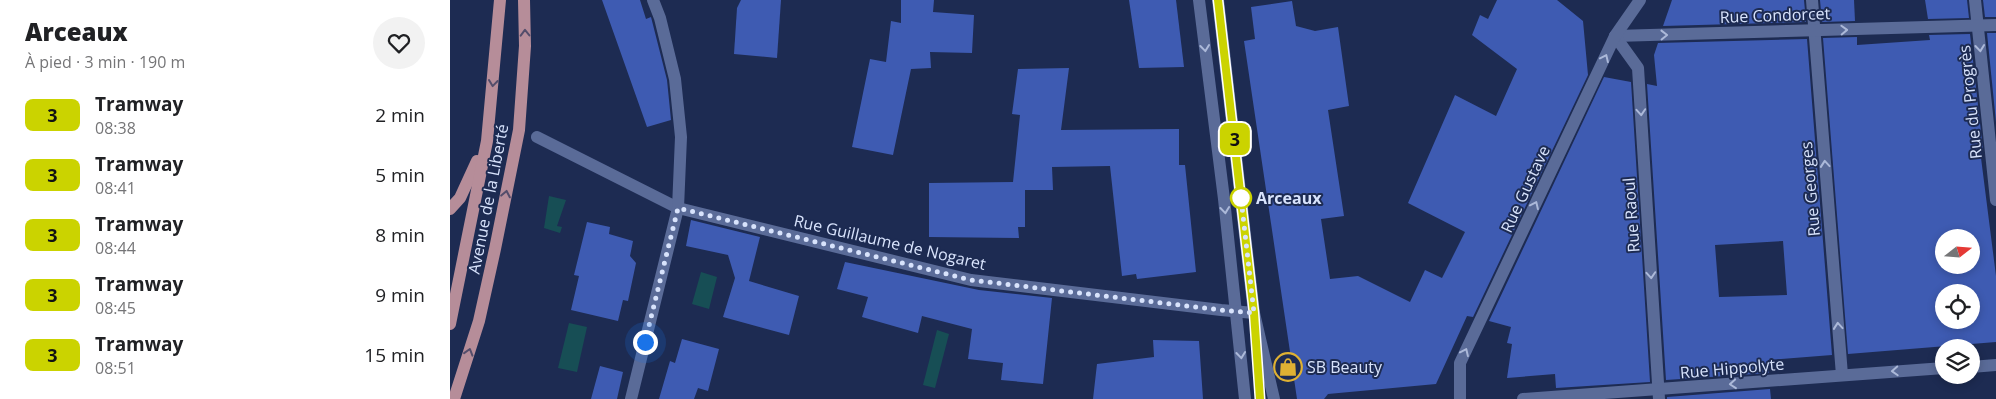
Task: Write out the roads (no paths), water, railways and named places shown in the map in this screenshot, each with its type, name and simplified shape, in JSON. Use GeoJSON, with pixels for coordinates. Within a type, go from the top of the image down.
{"type":"FeatureCollection","features":[{"type":"Feature","properties":{"kind":"main road","name":"Avenue de la Liberté"},"geometry":{"type":"LineString","coordinates":[[450,324],[487,140],[500,0]]}},
{"type":"Feature","properties":{"kind":"main road","name":"Avenue de la Liberté"},"geometry":{"type":"LineString","coordinates":[[454,399],[479,321],[496,250],[516,145],[525,46],[524,0]]}},
{"type":"Feature","properties":{"kind":"main road"},"geometry":{"type":"LineString","coordinates":[[450,209],[460,198],[487,140]]}},
{"type":"Feature","properties":{"kind":"street"},"geometry":{"type":"LineString","coordinates":[[631,399],[678,208],[681,137],[675,79],[660,18],[653,0]]}},
{"type":"Feature","properties":{"kind":"street"},"geometry":{"type":"LineString","coordinates":[[1199,0],[1224,199],[1245,399]]}},
{"type":"Feature","properties":{"kind":"street"},"geometry":{"type":"LineString","coordinates":[[1218,0],[1254,313],[1274,399]]}},
{"type":"Feature","properties":{"kind":"street","name":"Rue Gustave"},"geometry":{"type":"LineString","coordinates":[[1460,399],[1460,363],[1615,36],[1640,0]]}},
{"type":"Feature","properties":{"kind":"street","name":"Rue Georges"},"geometry":{"type":"LineString","coordinates":[[1812,0],[1842,375]]}},
{"type":"Feature","properties":{"kind":"street","name":"Rue du Progrès"},"geometry":{"type":"LineString","coordinates":[[1975,0],[1996,200]]}},
{"type":"Feature","properties":{"kind":"street","name":"Rue Condorcet"},"geometry":{"type":"LineString","coordinates":[[1615,36],[1996,25]]}},
{"type":"Feature","properties":{"kind":"street","name":"Rue Raoul"},"geometry":{"type":"LineString","coordinates":[[1615,36],[1638,68],[1659,395]]}},
{"type":"Feature","properties":{"kind":"street","name":"Rue Guillaume de Nogaret"},"geometry":{"type":"LineString","coordinates":[[538,137],[678,208],[971,280],[1254,313]]}},
{"type":"Feature","properties":{"kind":"street"},"geometry":{"type":"LineString","coordinates":[[1980,366],[1996,365]]}},
{"type":"Feature","properties":{"kind":"street","name":"Rue Hippolyte"},"geometry":{"type":"LineString","coordinates":[[1523,399],[1659,395],[1842,375],[1935,369]]}},
{"type":"Feature","properties":{"kind":"tram line","name":"3"},"geometry":{"type":"LineString","coordinates":[[1218,0],[1254,313],[1260,399]]}},
{"type":"Feature","properties":{"kind":"tram line"},"geometry":{"type":"LineString","coordinates":[[1254,313],[1260,399]]}},
{"type":"Feature","properties":{"kind":"place","name":"Arceaux"},"geometry":{"type":"Point","coordinates":[1241,198]}},
{"type":"Feature","properties":{"kind":"place","name":"SB Beauty"},"geometry":{"type":"Point","coordinates":[1288,367]}}]}
